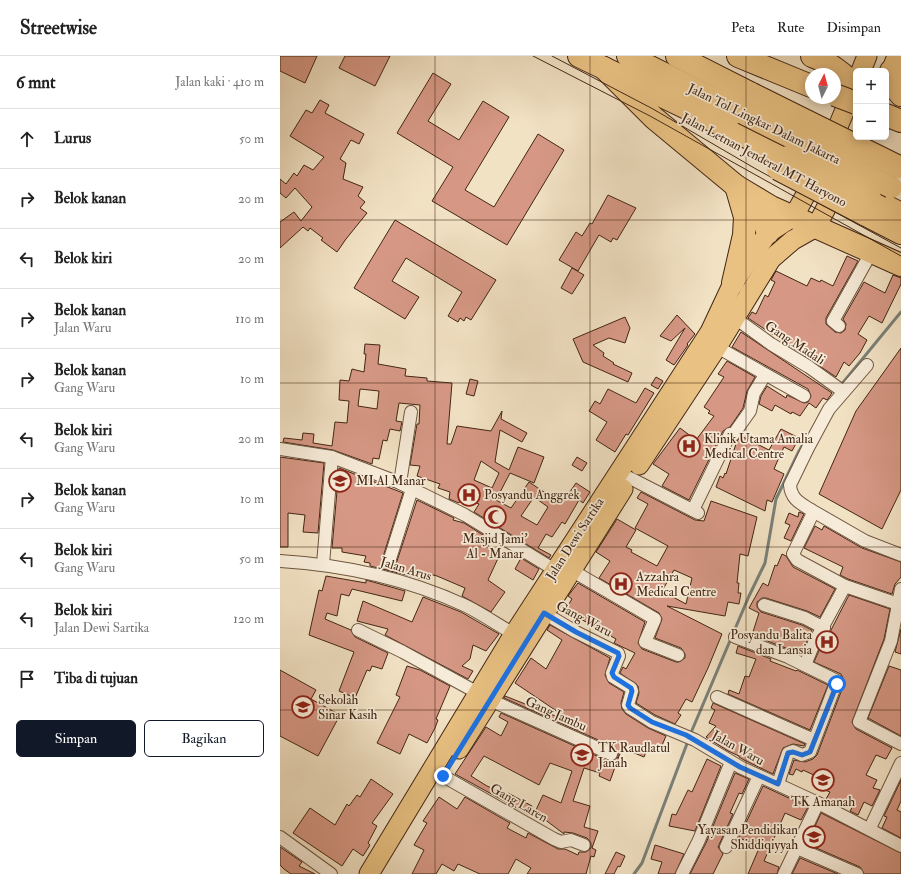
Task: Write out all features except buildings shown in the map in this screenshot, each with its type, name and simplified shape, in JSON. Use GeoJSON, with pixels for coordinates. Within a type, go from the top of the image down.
{"type":"FeatureCollection","features":[{"type":"Feature","properties":{"kind":"highway","name":"Jalan Letnan Jenderal MT Haryono"},"geometry":{"type":"LineString","coordinates":[[578,56],[632,81],[783,163],[867,206],[901,233]]}},
{"type":"Feature","properties":{"kind":"highway","name":"Jalan Tol Lingkar Dalam Jakarta"},"geometry":{"type":"LineString","coordinates":[[628,56],[748,104],[898,179]]}},
{"type":"Feature","properties":{"kind":"highway","name":"Jalan Tol Lingkar Dalam Jakarta"},"geometry":{"type":"LineString","coordinates":[[677,56],[748,104]]}},
{"type":"Feature","properties":{"kind":"highway"},"geometry":{"type":"LineString","coordinates":[[738,56],[805,84]]}},
{"type":"Feature","properties":{"kind":"highway"},"geometry":{"type":"LineString","coordinates":[[812,56],[826,62],[852,94]]}},
{"type":"Feature","properties":{"kind":"highway"},"geometry":{"type":"LineString","coordinates":[[604,68],[654,118],[736,186],[755,198],[901,265]]}},
{"type":"Feature","properties":{"kind":"highway"},"geometry":{"type":"LineString","coordinates":[[891,70],[895,88],[901,95]]}},
{"type":"Feature","properties":{"kind":"highway"},"geometry":{"type":"LineString","coordinates":[[889,100],[901,101]]}},
{"type":"Feature","properties":{"kind":"highway"},"geometry":{"type":"LineString","coordinates":[[889,116],[901,121]]}},
{"type":"Feature","properties":{"kind":"highway"},"geometry":{"type":"LineString","coordinates":[[734,283],[744,235],[745,217],[736,186]]}},
{"type":"Feature","properties":{"kind":"highway"},"geometry":{"type":"LineString","coordinates":[[755,198],[768,233]]}},
{"type":"Feature","properties":{"kind":"highway","name":"Jalan Letnan Jenderal MT Haryono"},"geometry":{"type":"LineString","coordinates":[[867,206],[901,214]]}},
{"type":"Feature","properties":{"kind":"main road"},"geometry":{"type":"LineString","coordinates":[[794,216],[817,174],[852,94],[866,56]]}},
{"type":"Feature","properties":{"kind":"main road"},"geometry":{"type":"LineString","coordinates":[[816,227],[862,140]]}},
{"type":"Feature","properties":{"kind":"main road","name":"Jalan Dewi Sartika"},"geometry":{"type":"LineString","coordinates":[[369,874],[484,696],[544,613],[563,570],[710,332],[734,283],[768,233],[794,216]]}},
{"type":"Feature","properties":{"kind":"main road","name":"Jalan Dewi Sartika"},"geometry":{"type":"LineString","coordinates":[[384,874],[443,776],[514,634],[630,478],[717,347],[771,259],[793,240],[816,227]]}},
{"type":"Feature","properties":{"kind":"street"},"geometry":{"type":"LineString","coordinates":[[839,326],[833,321],[872,251]]}},
{"type":"Feature","properties":{"kind":"street","name":"Gang Madali"},"geometry":{"type":"LineString","coordinates":[[735,318],[839,389]]}},
{"type":"Feature","properties":{"kind":"street"},"geometry":{"type":"LineString","coordinates":[[717,347],[804,396]]}},
{"type":"Feature","properties":{"kind":"street"},"geometry":{"type":"LineString","coordinates":[[867,365],[829,409],[790,485],[790,491],[796,500],[864,541],[901,554]]}},
{"type":"Feature","properties":{"kind":"street"},"geometry":{"type":"LineString","coordinates":[[630,478],[695,512],[730,434],[733,435],[750,411],[751,400],[765,375]]}},
{"type":"Feature","properties":{"kind":"street"},"geometry":{"type":"LineString","coordinates":[[400,483],[411,412]]}},
{"type":"Feature","properties":{"kind":"street"},"geometry":{"type":"LineString","coordinates":[[280,449],[332,457],[400,483],[465,515],[655,619],[645,642],[678,655]]}},
{"type":"Feature","properties":{"kind":"street"},"geometry":{"type":"LineString","coordinates":[[323,564],[332,457]]}},
{"type":"Feature","properties":{"kind":"street"},"geometry":{"type":"LineString","coordinates":[[389,562],[412,489]]}},
{"type":"Feature","properties":{"kind":"street"},"geometry":{"type":"LineString","coordinates":[[811,510],[812,515],[794,549],[794,556],[797,560],[845,586],[898,604]]}},
{"type":"Feature","properties":{"kind":"street","name":"Jalan Arus"},"geometry":{"type":"LineString","coordinates":[[280,561],[323,564],[384,575],[426,589],[465,605],[514,634]]}},
{"type":"Feature","properties":{"kind":"street"},"geometry":{"type":"LineString","coordinates":[[805,665],[845,586]]}},
{"type":"Feature","properties":{"kind":"street"},"geometry":{"type":"LineString","coordinates":[[901,589],[898,604],[896,643],[859,722],[901,744]]}},
{"type":"Feature","properties":{"kind":"street"},"geometry":{"type":"LineString","coordinates":[[764,605],[805,618],[824,628]]}},
{"type":"Feature","properties":{"kind":"street","name":"Gang Waru"},"geometry":{"type":"LineString","coordinates":[[544,613],[576,632],[618,653],[619,656],[612,673],[614,677],[631,688],[632,691],[628,705]]}},
{"type":"Feature","properties":{"kind":"street","name":"Gang Jambu"},"geometry":{"type":"LineString","coordinates":[[358,630],[413,657],[484,696],[611,754]]}},
{"type":"Feature","properties":{"kind":"street"},"geometry":{"type":"LineString","coordinates":[[735,637],[805,665],[837,681],[810,752],[802,755],[793,752],[788,753],[778,784]]}},
{"type":"Feature","properties":{"kind":"street"},"geometry":{"type":"LineString","coordinates":[[718,697],[814,740]]}},
{"type":"Feature","properties":{"kind":"street","name":"Jalan Waru"},"geometry":{"type":"LineString","coordinates":[[628,705],[652,722],[690,737],[731,762],[870,828],[901,846]]}},
{"type":"Feature","properties":{"kind":"street"},"geometry":{"type":"LineString","coordinates":[[682,874],[699,840],[731,762]]}},
{"type":"Feature","properties":{"kind":"street"},"geometry":{"type":"LineString","coordinates":[[870,828],[901,763]]}},
{"type":"Feature","properties":{"kind":"street","name":"Gang Laren"},"geometry":{"type":"LineString","coordinates":[[443,776],[554,839],[561,842],[571,840],[584,845]]}},
{"type":"Feature","properties":{"kind":"street"},"geometry":{"type":"LineString","coordinates":[[726,847],[759,776]]}},
{"type":"Feature","properties":{"kind":"street"},"geometry":{"type":"LineString","coordinates":[[784,874],[818,803]]}},
{"type":"Feature","properties":{"kind":"street"},"geometry":{"type":"LineString","coordinates":[[280,838],[331,874]]}},
{"type":"Feature","properties":{"kind":"street"},"geometry":{"type":"LineString","coordinates":[[796,848],[857,874]]}},
{"type":"Feature","properties":{"kind":"waterway"},"geometry":{"type":"LineString","coordinates":[[841,385],[901,312]]}},
{"type":"Feature","properties":{"kind":"waterway"},"geometry":{"type":"LineString","coordinates":[[690,735],[749,596],[765,563],[776,499],[799,451],[809,434]]}},
{"type":"Feature","properties":{"kind":"waterway"},"geometry":{"type":"LineString","coordinates":[[634,874],[642,863],[688,741]]}},
{"type":"Feature","properties":{"kind":"tram line"},"geometry":{"type":"LineString","coordinates":[[533,56],[650,116],[901,256]]}},
{"type":"Feature","properties":{"kind":"tram line"},"geometry":{"type":"LineString","coordinates":[[552,56],[653,109],[756,169],[901,248]]}},
{"type":"Feature","properties":{"kind":"place","name":"Klinik Utama Amalia Medical Centre"},"geometry":{"type":"Point","coordinates":[689,446]}},
{"type":"Feature","properties":{"kind":"place","name":"MI Al Manar"},"geometry":{"type":"Point","coordinates":[340,481]}},
{"type":"Feature","properties":{"kind":"place","name":"Posyandu Anggrek"},"geometry":{"type":"Point","coordinates":[469,495]}},
{"type":"Feature","properties":{"kind":"place","name":"Masjid Jami' Al - Manar"},"geometry":{"type":"Point","coordinates":[495,517]}},
{"type":"Feature","properties":{"kind":"place","name":"Azzahra Medical Centre"},"geometry":{"type":"Point","coordinates":[621,584]}},
{"type":"Feature","properties":{"kind":"place","name":"Posyandu Balita dan Lansia"},"geometry":{"type":"Point","coordinates":[827,642]}},
{"type":"Feature","properties":{"kind":"place","name":"Sekolah Sinar Kasih"},"geometry":{"type":"Point","coordinates":[303,707]}},
{"type":"Feature","properties":{"kind":"place","name":"TK Raudlatul Janah"},"geometry":{"type":"Point","coordinates":[582,755]}},
{"type":"Feature","properties":{"kind":"place","name":"TK Amanah"},"geometry":{"type":"Point","coordinates":[823,780]}},
{"type":"Feature","properties":{"kind":"place","name":"Yayasan Pendidikan Shiddiqiyyah"},"geometry":{"type":"Point","coordinates":[814,837]}},
{"type":"Feature","properties":{"kind":"route"},"geometry":{"type":"LineString","coordinates":[[443,776],[544,613],[576,632],[618,653],[619,656],[612,673],[614,677],[631,688],[632,691],[628,705],[630,708],[652,722],[686,735],[740,767],[778,784],[790,751],[802,755],[810,752],[824,713],[837,684]]}}]}
